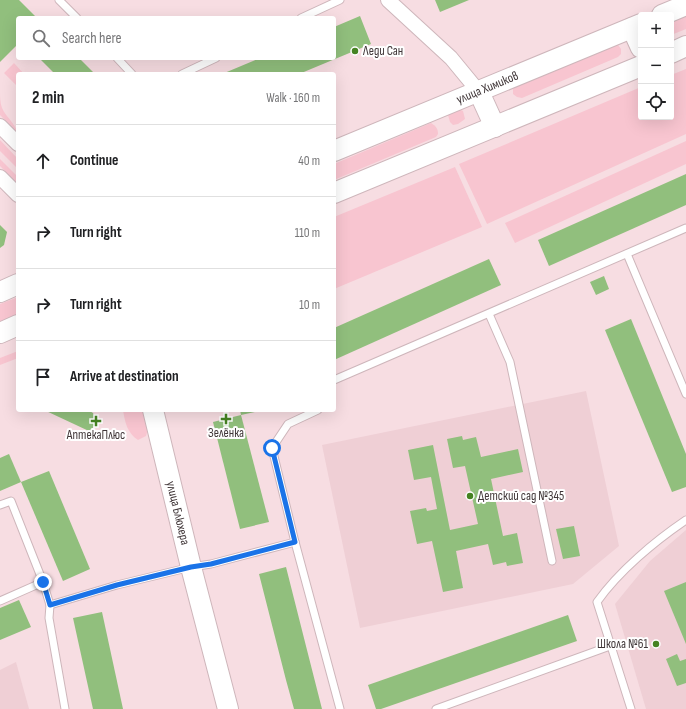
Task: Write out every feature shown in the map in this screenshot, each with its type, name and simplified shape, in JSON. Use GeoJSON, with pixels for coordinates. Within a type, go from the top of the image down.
{"type":"FeatureCollection","features":[{"type":"Feature","properties":{"kind":"main road"},"geometry":{"type":"LineString","coordinates":[[669,12],[686,5]]}},
{"type":"Feature","properties":{"kind":"main road","name":"улица Химиков"},"geometry":{"type":"LineString","coordinates":[[336,150],[636,26]]}},
{"type":"Feature","properties":{"kind":"main road"},"geometry":{"type":"LineString","coordinates":[[674,52],[686,46]]}},
{"type":"Feature","properties":{"kind":"main road"},"geometry":{"type":"LineString","coordinates":[[336,192],[638,67]]}},
{"type":"Feature","properties":{"kind":"main road"},"geometry":{"type":"LineString","coordinates":[[478,92],[494,127]]}},
{"type":"Feature","properties":{"kind":"main road"},"geometry":{"type":"LineString","coordinates":[[0,292],[16,285]]}},
{"type":"Feature","properties":{"kind":"main road"},"geometry":{"type":"LineString","coordinates":[[0,333],[16,326]]}},
{"type":"Feature","properties":{"kind":"main road","name":"улица Блюхера"},"geometry":{"type":"LineString","coordinates":[[153,412],[191,567],[228,709]]}},
{"type":"Feature","properties":{"kind":"street"},"geometry":{"type":"LineString","coordinates":[[388,0],[451,58],[478,92]]}},
{"type":"Feature","properties":{"kind":"street"},"geometry":{"type":"LineString","coordinates":[[0,126],[16,142]]}},
{"type":"Feature","properties":{"kind":"street"},"geometry":{"type":"LineString","coordinates":[[0,177],[16,193]]}},
{"type":"Feature","properties":{"kind":"lane"},"geometry":{"type":"LineString","coordinates":[[59,0],[75,16]]}},
{"type":"Feature","properties":{"kind":"lane"},"geometry":{"type":"LineString","coordinates":[[305,16],[340,0]]}},
{"type":"Feature","properties":{"kind":"lane"},"geometry":{"type":"LineString","coordinates":[[118,60],[130,72]]}},
{"type":"Feature","properties":{"kind":"lane"},"geometry":{"type":"LineString","coordinates":[[186,72],[212,60]]}},
{"type":"Feature","properties":{"kind":"lane"},"geometry":{"type":"LineString","coordinates":[[336,379],[686,228]]}},
{"type":"Feature","properties":{"kind":"lane"},"geometry":{"type":"LineString","coordinates":[[627,254],[686,394]]}},
{"type":"Feature","properties":{"kind":"lane"},"geometry":{"type":"LineString","coordinates":[[489,314],[510,362],[552,561]]}},
{"type":"Feature","properties":{"kind":"lane"},"geometry":{"type":"LineString","coordinates":[[314,412],[288,424],[272,448],[295,542],[340,709]]}},
{"type":"Feature","properties":{"kind":"lane"},"geometry":{"type":"LineString","coordinates":[[0,505],[11,500],[43,582],[50,605],[49,618],[65,709]]}},
{"type":"Feature","properties":{"kind":"lane"},"geometry":{"type":"LineString","coordinates":[[630,709],[597,602],[606,589],[637,559],[664,535],[686,520]]}},
{"type":"Feature","properties":{"kind":"lane"},"geometry":{"type":"LineString","coordinates":[[50,605],[117,585],[191,567],[211,564],[295,542]]}},
{"type":"Feature","properties":{"kind":"lane"},"geometry":{"type":"LineString","coordinates":[[0,600],[43,582]]}},
{"type":"Feature","properties":{"kind":"lane"},"geometry":{"type":"LineString","coordinates":[[436,709],[610,646]]}},
{"type":"Feature","properties":{"kind":"shaded area"},"geometry":{"type":"Polygon","coordinates":[[[686,15],[686,29],[674,34],[674,20],[686,15]]]}},
{"type":"Feature","properties":{"kind":"shaded area"},"geometry":{"type":"Polygon","coordinates":[[[618,45],[621,49],[621,54],[618,57],[522,98],[513,94],[513,89],[515,87],[618,45]]]}},
{"type":"Feature","properties":{"kind":"shaded area"},"geometry":{"type":"Polygon","coordinates":[[[14,63],[22,72],[16,72],[16,85],[4,73],[14,63]]]}},
{"type":"Feature","properties":{"kind":"shaded area"},"geometry":{"type":"Polygon","coordinates":[[[686,69],[686,134],[487,224],[459,164],[638,88],[638,120],[674,120],[674,74],[686,69]]]}},
{"type":"Feature","properties":{"kind":"shaded area"},"geometry":{"type":"Polygon","coordinates":[[[0,102],[2,108],[16,131],[0,115],[0,102]]]}},
{"type":"Feature","properties":{"kind":"shaded area"},"geometry":{"type":"Polygon","coordinates":[[[459,109],[463,111],[465,119],[458,124],[453,125],[450,122],[448,115],[459,109]]]}},
{"type":"Feature","properties":{"kind":"shaded area"},"geometry":{"type":"Polygon","coordinates":[[[431,123],[437,129],[438,134],[436,137],[336,179],[336,163],[431,123]]]}},
{"type":"Feature","properties":{"kind":"shaded area"},"geometry":{"type":"Polygon","coordinates":[[[0,140],[16,157],[16,167],[0,151],[0,140]]]}},
{"type":"Feature","properties":{"kind":"shaded area"},"geometry":{"type":"Polygon","coordinates":[[[686,141],[686,164],[515,243],[505,223],[686,141]]]}},
{"type":"Feature","properties":{"kind":"shaded area"},"geometry":{"type":"Polygon","coordinates":[[[0,159],[16,175],[16,182],[0,166],[0,159]]]}},
{"type":"Feature","properties":{"kind":"shaded area"},"geometry":{"type":"Polygon","coordinates":[[[455,167],[482,227],[336,288],[336,216],[455,167]]]}},
{"type":"Feature","properties":{"kind":"shaded area"},"geometry":{"type":"Polygon","coordinates":[[[16,298],[16,316],[0,322],[0,304],[16,298]]]}},
{"type":"Feature","properties":{"kind":"shaded area"},"geometry":{"type":"Polygon","coordinates":[[[16,352],[16,359],[0,365],[0,358],[16,352]]]}},
{"type":"Feature","properties":{"kind":"shaded area","name":"Детский сад №345"},"geometry":{"type":"Polygon","coordinates":[[[586,391],[619,546],[573,584],[360,628],[322,445],[586,391]]]}},
{"type":"Feature","properties":{"kind":"shaded area"},"geometry":{"type":"Polygon","coordinates":[[[123,412],[145,412],[148,429],[146,436],[138,440],[131,434],[123,412]]]}},
{"type":"Feature","properties":{"kind":"shaded area","name":"Школа №61"},"geometry":{"type":"Polygon","coordinates":[[[686,530],[686,709],[646,709],[615,604],[650,561],[686,530]]]}},
{"type":"Feature","properties":{"kind":"shaded area"},"geometry":{"type":"Polygon","coordinates":[[[16,662],[29,709],[0,709],[0,670],[16,662]]]}},
{"type":"Feature","properties":{"kind":"building"},"geometry":{"type":"Polygon","coordinates":[[[0,0],[19,0],[35,16],[16,16],[16,46],[0,62],[0,0]]]}},
{"type":"Feature","properties":{"kind":"building"},"geometry":{"type":"Polygon","coordinates":[[[435,0],[469,0],[440,12],[435,0]]]}},
{"type":"Feature","properties":{"kind":"building"},"geometry":{"type":"Polygon","coordinates":[[[360,16],[371,44],[336,59],[336,26],[360,16]]]}},
{"type":"Feature","properties":{"kind":"building"},"geometry":{"type":"Polygon","coordinates":[[[41,60],[81,60],[93,72],[53,72],[41,60]]]}},
{"type":"Feature","properties":{"kind":"building"},"geometry":{"type":"Polygon","coordinates":[[[255,60],[333,60],[304,72],[227,72],[255,60]]]}},
{"type":"Feature","properties":{"kind":"building"},"geometry":{"type":"Polygon","coordinates":[[[686,174],[686,205],[549,266],[538,240],[686,174]]]}},
{"type":"Feature","properties":{"kind":"building"},"geometry":{"type":"Polygon","coordinates":[[[0,225],[7,232],[4,245],[0,248],[0,225]]]}},
{"type":"Feature","properties":{"kind":"building"},"geometry":{"type":"Polygon","coordinates":[[[489,259],[501,285],[336,359],[336,327],[489,259]]]}},
{"type":"Feature","properties":{"kind":"building"},"geometry":{"type":"Polygon","coordinates":[[[604,276],[609,289],[596,295],[590,282],[604,276]]]}},
{"type":"Feature","properties":{"kind":"building"},"geometry":{"type":"Polygon","coordinates":[[[631,319],[686,454],[686,487],[672,492],[605,330],[631,319]]]}},
{"type":"Feature","properties":{"kind":"building"},"geometry":{"type":"Polygon","coordinates":[[[48,412],[91,412],[96,421],[91,432],[48,412]]]}},
{"type":"Feature","properties":{"kind":"building"},"geometry":{"type":"Polygon","coordinates":[[[240,412],[254,412],[241,415],[240,412]]]}},
{"type":"Feature","properties":{"kind":"building"},"geometry":{"type":"Polygon","coordinates":[[[241,415],[269,522],[240,529],[213,422],[241,415]]]}},
{"type":"Feature","properties":{"kind":"building"},"geometry":{"type":"Polygon","coordinates":[[[462,436],[463,440],[476,437],[481,457],[518,449],[523,472],[491,479],[503,536],[517,533],[523,563],[507,566],[506,562],[493,565],[488,544],[456,551],[463,588],[443,592],[432,541],[417,544],[410,511],[426,508],[427,511],[437,509],[431,477],[414,480],[408,450],[433,445],[450,530],[478,524],[465,466],[453,468],[447,439],[462,436]]]}},
{"type":"Feature","properties":{"kind":"building"},"geometry":{"type":"Polygon","coordinates":[[[9,454],[21,482],[0,491],[0,458],[9,454]]]}},
{"type":"Feature","properties":{"kind":"building"},"geometry":{"type":"Polygon","coordinates":[[[49,471],[90,569],[63,581],[21,482],[49,471]]]}},
{"type":"Feature","properties":{"kind":"building"},"geometry":{"type":"Polygon","coordinates":[[[574,526],[580,556],[563,559],[556,529],[574,526]]]}},
{"type":"Feature","properties":{"kind":"building"},"geometry":{"type":"Polygon","coordinates":[[[286,567],[322,709],[294,709],[259,574],[286,567]]]}},
{"type":"Feature","properties":{"kind":"building"},"geometry":{"type":"Polygon","coordinates":[[[686,582],[686,644],[664,591],[686,582]]]}},
{"type":"Feature","properties":{"kind":"building"},"geometry":{"type":"Polygon","coordinates":[[[19,600],[31,627],[0,640],[0,608],[19,600]]]}},
{"type":"Feature","properties":{"kind":"building"},"geometry":{"type":"Polygon","coordinates":[[[102,612],[123,709],[93,709],[73,618],[102,612]]]}},
{"type":"Feature","properties":{"kind":"building"},"geometry":{"type":"Polygon","coordinates":[[[568,615],[577,641],[381,709],[376,709],[368,685],[568,615]]]}},
{"type":"Feature","properties":{"kind":"building"},"geometry":{"type":"Polygon","coordinates":[[[677,654],[680,661],[686,659],[686,683],[677,686],[666,659],[677,654]]]}},
{"type":"Feature","properties":{"kind":"place","name":"Леди Сан"},"geometry":{"type":"Point","coordinates":[355,51]}},
{"type":"Feature","properties":{"kind":"place","name":"Зелёнка"},"geometry":{"type":"Point","coordinates":[226,419]}},
{"type":"Feature","properties":{"kind":"place","name":"АптекаПлюс"},"geometry":{"type":"Point","coordinates":[96,421]}},
{"type":"Feature","properties":{"kind":"place","name":"Детский сад №345"},"geometry":{"type":"Point","coordinates":[470,496]}},
{"type":"Feature","properties":{"kind":"place","name":"Школа №61"},"geometry":{"type":"Point","coordinates":[656,644]}},
{"type":"Feature","properties":{"kind":"route"},"geometry":{"type":"LineString","coordinates":[[43,582],[50,605],[117,585],[191,567],[211,564],[295,542],[272,448]]}}]}
